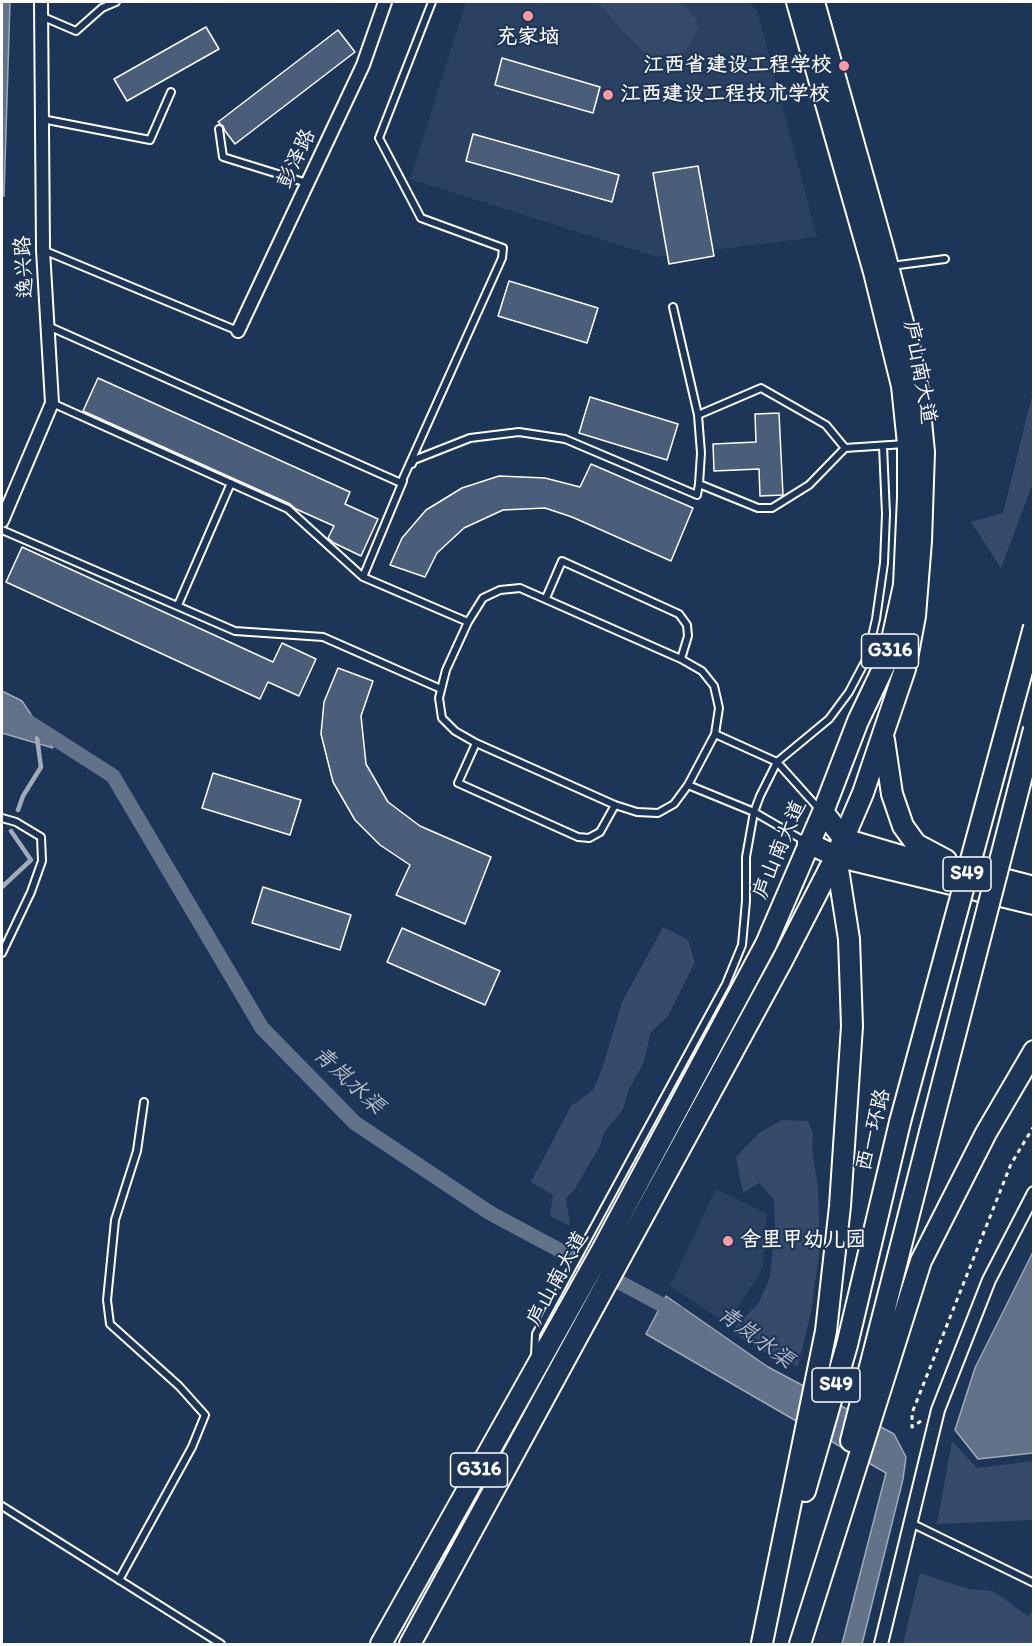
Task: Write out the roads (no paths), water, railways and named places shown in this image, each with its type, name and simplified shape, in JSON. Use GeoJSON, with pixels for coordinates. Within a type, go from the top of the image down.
{"type":"FeatureCollection","features":[{"type":"Feature","properties":{"kind":"highway","name":"庐山南大道"},"geometry":{"type":"LineString","coordinates":[[381,1644],[534,1371],[569,1291],[602,1250],[766,944],[823,812],[858,721],[888,658],[904,585],[908,444],[902,386],[874,272],[797,2]]}},
{"type":"Feature","properties":{"kind":"highway","name":"庐山南大道"},"geometry":{"type":"LineString","coordinates":[[410,1644],[782,962],[840,847],[863,793],[904,669],[915,616],[921,541],[924,452],[918,391],[909,345],[888,266],[814,2]]}},
{"type":"Feature","properties":{"kind":"highway","name":"西一环路"},"geometry":{"type":"LineString","coordinates":[[762,1644],[847,1345],[900,1122],[1034,627]]}},
{"type":"Feature","properties":{"kind":"highway","name":"S49"},"geometry":{"type":"LineString","coordinates":[[800,1644],[1034,729]]}},
{"type":"Feature","properties":{"kind":"highway"},"geometry":{"type":"LineString","coordinates":[[884,734],[892,794],[903,826],[916,844],[965,869]]}},
{"type":"Feature","properties":{"kind":"highway"},"geometry":{"type":"LineString","coordinates":[[762,1644],[826,1330],[840,1206],[852,1026],[849,939],[840,847],[823,812]]}},
{"type":"Feature","properties":{"kind":"highway"},"geometry":{"type":"LineString","coordinates":[[808,843],[840,847],[939,867],[965,869],[1034,887]]}},
{"type":"Feature","properties":{"kind":"highway"},"geometry":{"type":"LineString","coordinates":[[840,847],[1034,904]]}},
{"type":"Feature","properties":{"kind":"highway"},"geometry":{"type":"LineString","coordinates":[[800,1644],[921,1261],[986,1133],[1034,1052]]}},
{"type":"Feature","properties":{"kind":"street","name":"逸兴路"},"geometry":{"type":"LineString","coordinates":[[2,521],[52,403],[43,250],[41,2]]}},
{"type":"Feature","properties":{"kind":"street","name":"彭泽路"},"geometry":{"type":"LineString","coordinates":[[238,331],[363,65],[385,2]]}},
{"type":"Feature","properties":{"kind":"street"},"geometry":{"type":"LineString","coordinates":[[881,1644],[914,1525],[938,1410],[989,1280],[1034,1193]]}},
{"type":"Feature","properties":{"kind":"lane"},"geometry":{"type":"LineString","coordinates":[[41,15],[76,31],[102,9],[116,2]]}},
{"type":"Feature","properties":{"kind":"lane"},"geometry":{"type":"LineString","coordinates":[[363,577],[401,483],[502,258],[503,248],[421,218],[379,138],[432,2]]}},
{"type":"Feature","properties":{"kind":"lane"},"geometry":{"type":"LineString","coordinates":[[42,119],[150,140],[171,92]]}},
{"type":"Feature","properties":{"kind":"lane"},"geometry":{"type":"LineString","coordinates":[[219,129],[222,158],[307,183]]}},
{"type":"Feature","properties":{"kind":"lane"},"geometry":{"type":"LineString","coordinates":[[43,250],[238,331]]}},
{"type":"Feature","properties":{"kind":"lane"},"geometry":{"type":"LineString","coordinates":[[888,266],[945,259]]}},
{"type":"Feature","properties":{"kind":"lane"},"geometry":{"type":"LineString","coordinates":[[401,483],[414,460],[470,438],[519,432],[565,439],[697,495],[700,453],[698,415],[674,307]]}},
{"type":"Feature","properties":{"kind":"lane"},"geometry":{"type":"LineString","coordinates":[[48,326],[401,483]]}},
{"type":"Feature","properties":{"kind":"lane"},"geometry":{"type":"LineString","coordinates":[[698,415],[761,388],[826,425],[845,448]]}},
{"type":"Feature","properties":{"kind":"lane"},"geometry":{"type":"LineString","coordinates":[[52,403],[288,509],[363,577],[468,622]]}},
{"type":"Feature","properties":{"kind":"lane"},"geometry":{"type":"LineString","coordinates":[[699,484],[758,508],[772,508],[809,485],[845,448],[908,444]]}},
{"type":"Feature","properties":{"kind":"lane"},"geometry":{"type":"LineString","coordinates":[[569,1291],[592,1231],[726,984],[742,945],[746,901],[746,857],[754,812],[777,762],[830,719],[849,692],[867,658],[876,619],[884,563],[886,514],[883,446]]}},
{"type":"Feature","properties":{"kind":"lane"},"geometry":{"type":"LineString","coordinates":[[178,605],[231,483]]}},
{"type":"Feature","properties":{"kind":"lane"},"geometry":{"type":"LineString","coordinates":[[2,530],[178,605],[235,632],[323,638],[441,688]]}},
{"type":"Feature","properties":{"kind":"lane"},"geometry":{"type":"LineString","coordinates":[[546,598],[562,561],[679,614],[687,625],[688,636],[681,658]]}},
{"type":"Feature","properties":{"kind":"lane"},"geometry":{"type":"LineString","coordinates":[[520,588],[546,598],[681,658],[702,671],[714,686],[719,708],[715,734],[688,784],[674,804],[658,813],[637,812],[615,805],[476,743],[455,731],[442,718],[439,698],[446,670],[468,622],[483,598],[500,590],[520,588]]}},
{"type":"Feature","properties":{"kind":"lane"},"geometry":{"type":"LineString","coordinates":[[715,734],[777,762],[823,812]]}},
{"type":"Feature","properties":{"kind":"lane"},"geometry":{"type":"LineString","coordinates":[[476,743],[459,783],[578,837],[589,838],[600,832],[615,805]]}},
{"type":"Feature","properties":{"kind":"lane"},"geometry":{"type":"LineString","coordinates":[[688,784],[754,812],[808,843]]}},
{"type":"Feature","properties":{"kind":"lane"},"geometry":{"type":"LineString","coordinates":[[2,818],[14,821],[41,837],[42,861],[31,892],[2,953]]}},
{"type":"Feature","properties":{"kind":"lane"},"geometry":{"type":"LineString","coordinates":[[119,1580],[192,1447],[205,1415],[180,1386],[110,1324],[107,1300],[115,1220],[136,1151],[144,1102]]}},
{"type":"Feature","properties":{"kind":"lane"},"geometry":{"type":"LineString","coordinates":[[2,1506],[221,1644]]}},
{"type":"Feature","properties":{"kind":"lane"},"geometry":{"type":"LineString","coordinates":[[914,1525],[1034,1583]]}},
{"type":"Feature","properties":{"kind":"waterway","name":"青岚水渠"},"geometry":{"type":"LineString","coordinates":[[2,705],[113,776],[262,1028],[355,1123],[490,1213],[679,1314]]}},
{"type":"Feature","properties":{"kind":"waterway"},"geometry":{"type":"LineString","coordinates":[[18,810],[23,796],[41,767],[37,738]]}},
{"type":"Feature","properties":{"kind":"waterway"},"geometry":{"type":"LineString","coordinates":[[2,887],[31,860],[11,831]]}},
{"type":"Feature","properties":{"kind":"place","name":"充家垴"},"geometry":{"type":"Point","coordinates":[528,16]}},
{"type":"Feature","properties":{"kind":"place","name":"江西省建设工程学校"},"geometry":{"type":"Point","coordinates":[844,66]}},
{"type":"Feature","properties":{"kind":"place","name":"江西建设工程技术学校"},"geometry":{"type":"Point","coordinates":[608,95]}},
{"type":"Feature","properties":{"kind":"place","name":"舍里甲幼儿园"},"geometry":{"type":"Point","coordinates":[728,1241]}}]}
